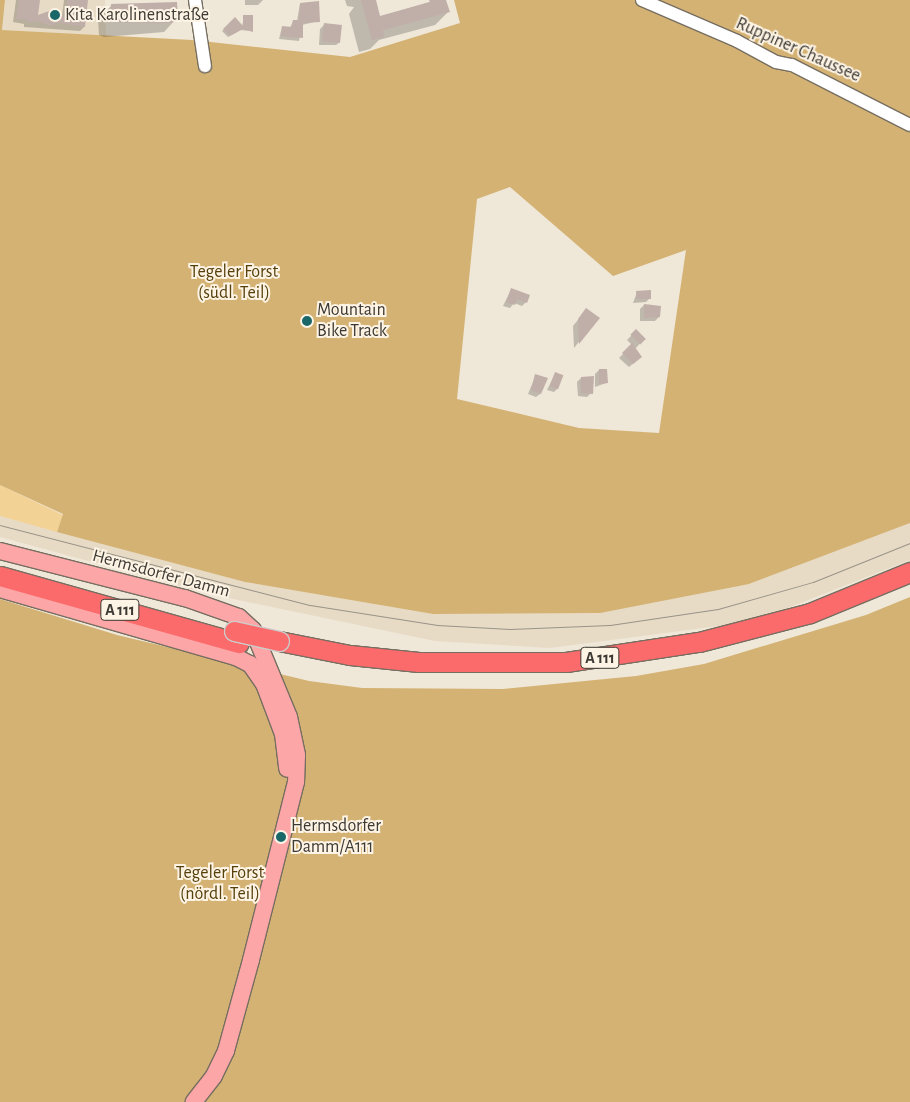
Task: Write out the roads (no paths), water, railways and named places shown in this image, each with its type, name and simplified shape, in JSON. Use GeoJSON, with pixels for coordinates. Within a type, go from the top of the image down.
{"type":"FeatureCollection","features":[{"type":"Feature","properties":{"kind":"highway","name":"A 111"},"geometry":{"type":"LineString","coordinates":[[0,564],[237,637]]}},
{"type":"Feature","properties":{"kind":"highway","name":"A 111"},"geometry":{"type":"LineString","coordinates":[[281,648],[419,662],[566,662],[680,646],[727,635],[810,613],[910,572]]}},
{"type":"Feature","properties":{"kind":"highway","name":"A 111"},"geometry":{"type":"LineString","coordinates":[[0,576],[281,648],[370,668],[469,676],[564,673],[635,666],[769,637],[849,610],[910,584]]}},
{"type":"Feature","properties":{"kind":"main road","name":"Hermsdorfer Damm"},"geometry":{"type":"LineString","coordinates":[[0,551],[226,610],[247,623],[271,668],[296,739],[298,767],[233,1030],[214,1076],[194,1102]]}},
{"type":"Feature","properties":{"kind":"main road","name":"Hermsdorfer Damm"},"geometry":{"type":"LineString","coordinates":[[0,588],[236,656],[250,664],[264,684],[283,734],[290,796]]}},
{"type":"Feature","properties":{"kind":"street"},"geometry":{"type":"LineString","coordinates":[[195,0],[204,66]]}},
{"type":"Feature","properties":{"kind":"street","name":"Ruppiner Chaussee"},"geometry":{"type":"LineString","coordinates":[[642,0],[736,41],[776,62],[801,70],[910,125]]}},
{"type":"Feature","properties":{"kind":"tram line"},"geometry":{"type":"LineString","coordinates":[[0,525],[310,605],[437,625],[510,629],[610,625],[718,609],[813,582],[910,543]]}},
{"type":"Feature","properties":{"kind":"place","name":"Kita Karolinenstraße"},"geometry":{"type":"Point","coordinates":[55,15]}},
{"type":"Feature","properties":{"kind":"place","name":"Mountain Bike Track"},"geometry":{"type":"Point","coordinates":[307,321]}},
{"type":"Feature","properties":{"kind":"place","name":"Hermsdorfer Damm/A111"},"geometry":{"type":"Point","coordinates":[281,837]}},
{"type":"Feature","properties":{"kind":"park label","name":"Tegeler Forst (südl. Teil)"},"geometry":{"type":"Point","coordinates":[234,283]}},
{"type":"Feature","properties":{"kind":"park label","name":"Tegeler Forst (nördl. Teil)"},"geometry":{"type":"Point","coordinates":[220,884]}}]}
